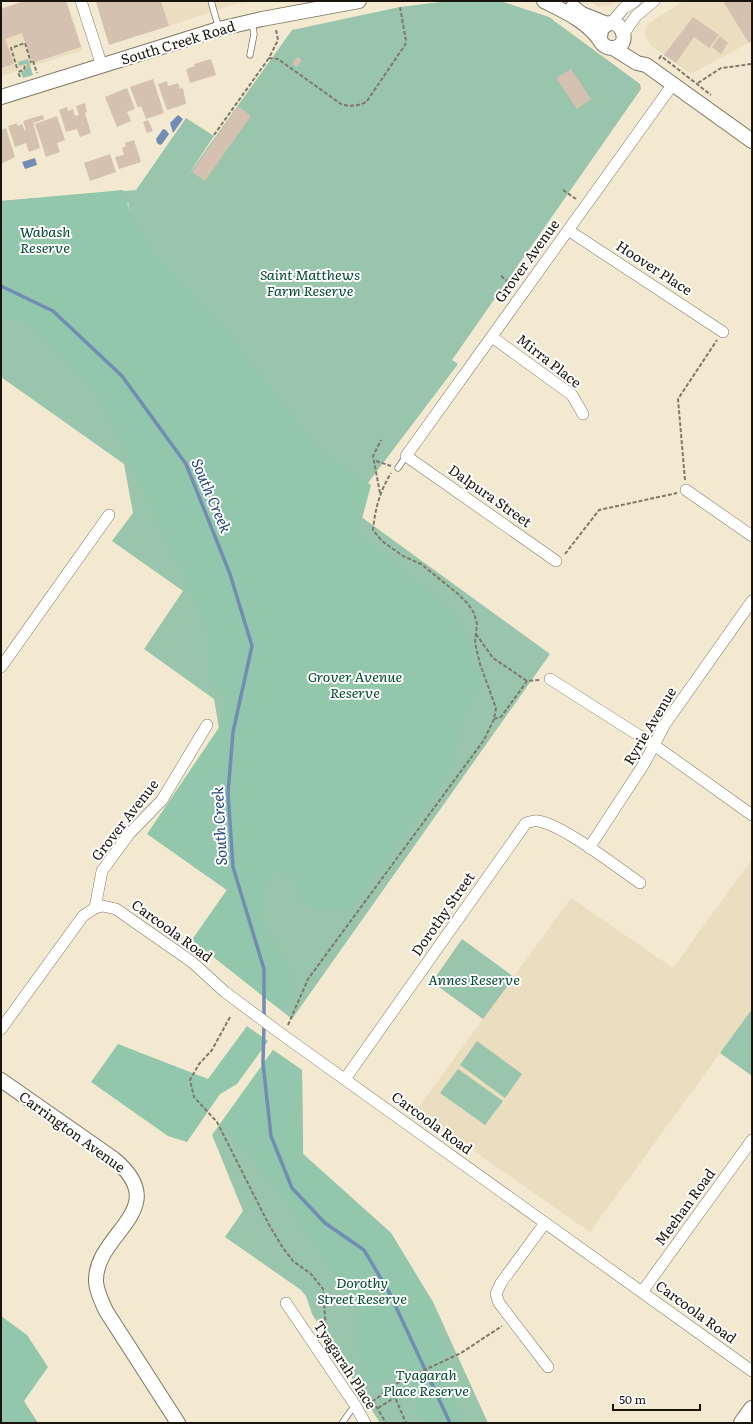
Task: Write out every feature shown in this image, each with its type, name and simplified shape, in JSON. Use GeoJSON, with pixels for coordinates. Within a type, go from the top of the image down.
{"type":"FeatureCollection","features":[{"type":"Feature","properties":{"kind":"main road"},"geometry":{"type":"LineString","coordinates":[[742,1423],[752,1409]]}},
{"type":"Feature","properties":{"kind":"street"},"geometry":{"type":"LineString","coordinates":[[81,1],[102,66]]}},
{"type":"Feature","properties":{"kind":"street","name":"South Creek Road"},"geometry":{"type":"LineString","coordinates":[[1,97],[219,29],[252,21],[359,1]]}},
{"type":"Feature","properties":{"kind":"street"},"geometry":{"type":"LineString","coordinates":[[544,1],[568,13],[594,31],[604,46],[613,48],[637,63],[646,65],[752,141]]}},
{"type":"Feature","properties":{"kind":"street"},"geometry":{"type":"LineString","coordinates":[[565,1],[582,14],[619,26],[624,35],[642,57],[646,65]]}},
{"type":"Feature","properties":{"kind":"street"},"geometry":{"type":"LineString","coordinates":[[600,38],[601,30],[624,8],[635,1]]}},
{"type":"Feature","properties":{"kind":"street"},"geometry":{"type":"LineString","coordinates":[[613,48],[620,44],[636,16],[654,1]]}},
{"type":"Feature","properties":{"kind":"street","name":"Grover Avenue"},"geometry":{"type":"LineString","coordinates":[[406,456],[673,84]]}},
{"type":"Feature","properties":{"kind":"street","name":"Hoover Place"},"geometry":{"type":"LineString","coordinates":[[568,230],[723,332]]}},
{"type":"Feature","properties":{"kind":"street","name":"Mirra Place"},"geometry":{"type":"LineString","coordinates":[[492,337],[572,395],[583,414]]}},
{"type":"Feature","properties":{"kind":"street","name":"Dalpura Street"},"geometry":{"type":"LineString","coordinates":[[406,456],[556,561]]}},
{"type":"Feature","properties":{"kind":"street"},"geometry":{"type":"LineString","coordinates":[[686,490],[752,536]]}},
{"type":"Feature","properties":{"kind":"street"},"geometry":{"type":"LineString","coordinates":[[1,667],[109,515]]}},
{"type":"Feature","properties":{"kind":"street","name":"Ryrie Avenue"},"geometry":{"type":"LineString","coordinates":[[589,848],[644,764],[665,724],[752,601]]}},
{"type":"Feature","properties":{"kind":"street"},"geometry":{"type":"LineString","coordinates":[[550,679],[654,745],[752,814]]}},
{"type":"Feature","properties":{"kind":"street","name":"Grover Avenue"},"geometry":{"type":"LineString","coordinates":[[94,908],[102,871],[129,834],[162,800],[207,725]]}},
{"type":"Feature","properties":{"kind":"street","name":"Dorothy Street"},"geometry":{"type":"LineString","coordinates":[[345,1079],[526,823],[537,820],[548,824],[589,848],[640,883]]}},
{"type":"Feature","properties":{"kind":"street","name":"Carcoola Road"},"geometry":{"type":"LineString","coordinates":[[94,908],[110,906],[192,962],[246,1008],[283,1030],[345,1079],[752,1371]]}},
{"type":"Feature","properties":{"kind":"street"},"geometry":{"type":"LineString","coordinates":[[1,1029],[83,916],[94,908]]}},
{"type":"Feature","properties":{"kind":"street","name":"Carrington Avenue"},"geometry":{"type":"LineString","coordinates":[[1,1080],[114,1159],[127,1170],[133,1180],[136,1200],[132,1215],[102,1257],[96,1282],[99,1295],[106,1311],[178,1423]]}},
{"type":"Feature","properties":{"kind":"street","name":"Meehan Road"},"geometry":{"type":"LineString","coordinates":[[642,1292],[752,1140]]}},
{"type":"Feature","properties":{"kind":"street"},"geometry":{"type":"LineString","coordinates":[[545,1223],[501,1284],[496,1294],[499,1302],[548,1367]]}},
{"type":"Feature","properties":{"kind":"street","name":"Tyagarah Place"},"geometry":{"type":"LineString","coordinates":[[286,1303],[355,1405],[365,1423]]}},
{"type":"Feature","properties":{"kind":"lane"},"geometry":{"type":"LineString","coordinates":[[210,1],[219,29]]}},
{"type":"Feature","properties":{"kind":"lane"},"geometry":{"type":"LineString","coordinates":[[250,55],[254,34],[252,21]]}},
{"type":"Feature","properties":{"kind":"lane"},"geometry":{"type":"LineString","coordinates":[[398,468],[406,456]]}},
{"type":"Feature","properties":{"kind":"lane"},"geometry":{"type":"LineString","coordinates":[[342,1423],[355,1405]]}},
{"type":"Feature","properties":{"kind":"path"},"geometry":{"type":"LineString","coordinates":[[269,58],[278,59],[341,104],[346,106],[364,104],[405,45],[406,41],[400,7]]}},
{"type":"Feature","properties":{"kind":"path"},"geometry":{"type":"LineString","coordinates":[[214,135],[269,58],[278,40],[276,30]]}},
{"type":"Feature","properties":{"kind":"path"},"geometry":{"type":"LineString","coordinates":[[17,68],[11,48],[25,43],[31,63]]}},
{"type":"Feature","properties":{"kind":"path"},"geometry":{"type":"LineString","coordinates":[[661,56],[698,84],[720,68],[752,64]]}},
{"type":"Feature","properties":{"kind":"path"},"geometry":{"type":"LineString","coordinates":[[33,61],[37,73]]}},
{"type":"Feature","properties":{"kind":"path"},"geometry":{"type":"LineString","coordinates":[[20,77],[18,72],[24,70],[25,65]]}},
{"type":"Feature","properties":{"kind":"path"},"geometry":{"type":"LineString","coordinates":[[563,190],[578,200]]}},
{"type":"Feature","properties":{"kind":"path"},"geometry":{"type":"LineString","coordinates":[[501,276],[515,286]]}},
{"type":"Feature","properties":{"kind":"path"},"geometry":{"type":"LineString","coordinates":[[556,561],[568,552],[599,510],[686,490],[678,399],[723,332]]}},
{"type":"Feature","properties":{"kind":"path"},"geometry":{"type":"LineString","coordinates":[[380,494],[376,461],[373,456],[381,440]]}},
{"type":"Feature","properties":{"kind":"path"},"geometry":{"type":"LineString","coordinates":[[376,461],[398,468]]}},
{"type":"Feature","properties":{"kind":"path"},"geometry":{"type":"LineString","coordinates":[[283,1030],[308,979],[484,740],[494,719],[496,708],[490,689],[483,676],[475,643],[477,624],[474,613],[468,604],[421,564],[403,556],[382,541],[373,530],[375,513],[380,494],[390,473],[398,468]]}},
{"type":"Feature","properties":{"kind":"path"},"geometry":{"type":"LineString","coordinates":[[475,632],[493,658],[527,681],[550,679]]}},
{"type":"Feature","properties":{"kind":"path"},"geometry":{"type":"LineString","coordinates":[[494,719],[501,717],[527,681]]}},
{"type":"Feature","properties":{"kind":"path"},"geometry":{"type":"LineString","coordinates":[[230,1017],[212,1050],[199,1064],[190,1080],[194,1096],[217,1122],[268,1223],[283,1248],[293,1260],[311,1274],[323,1289],[328,1366]]}},
{"type":"Feature","properties":{"kind":"path"},"geometry":{"type":"LineString","coordinates":[[355,1405],[373,1400],[391,1388],[461,1353],[512,1319]]}},
{"type":"Feature","properties":{"kind":"path"},"geometry":{"type":"LineString","coordinates":[[391,1388],[406,1423]]}},
{"type":"Feature","properties":{"kind":"path"},"geometry":{"type":"LineString","coordinates":[[378,1408],[394,1398]]}},
{"type":"Feature","properties":{"kind":"path"},"geometry":{"type":"LineString","coordinates":[[373,1400],[386,1423]]}},
{"type":"Feature","properties":{"kind":"shaded area"},"geometry":{"type":"Polygon","coordinates":[[[23,1],[67,1],[83,50],[1,76],[1,8],[23,1]]]}},
{"type":"Feature","properties":{"kind":"shaded area"},"geometry":{"type":"Polygon","coordinates":[[[161,1],[254,1],[232,5],[169,26],[161,1]]]}},
{"type":"Feature","properties":{"kind":"shaded area"},"geometry":{"type":"Polygon","coordinates":[[[591,1],[617,1],[608,6],[598,7],[591,1]]]}},
{"type":"Feature","properties":{"kind":"shaded area"},"geometry":{"type":"Polygon","coordinates":[[[684,1],[752,1],[752,41],[691,74],[650,45],[645,36],[645,31],[649,23],[684,1]]]}},
{"type":"Feature","properties":{"kind":"shaded area"},"geometry":{"type":"Polygon","coordinates":[[[752,859],[752,1009],[590,1232],[416,1111],[571,898],[673,968],[752,859]]]}},
{"type":"Feature","properties":{"kind":"green space"},"geometry":{"type":"Polygon","coordinates":[[[449,1],[500,1],[549,17],[640,84],[641,89],[452,360],[458,364],[349,508],[550,654],[292,1019],[192,940],[227,890],[156,840],[222,747],[214,699],[144,649],[183,591],[112,541],[133,513],[124,464],[1,377],[1,201],[136,190],[186,118],[214,136],[186,178],[292,30],[400,7],[449,1]],[[128,202],[81,266],[130,211],[128,202]]]}},
{"type":"Feature","properties":{"kind":"green space"},"geometry":{"type":"Polygon","coordinates":[[[28,59],[33,75],[23,78],[21,73],[25,69],[26,64],[19,66],[18,62],[28,59]]]}},
{"type":"Feature","properties":{"kind":"green space","name":"Grover Avenue Reserve"},"geometry":{"type":"Polygon","coordinates":[[[123,190],[130,211],[153,253],[219,321],[318,449],[371,485],[358,534],[450,609],[465,633],[483,682],[465,714],[448,774],[350,908],[317,909],[302,901],[295,879],[276,869],[265,889],[263,923],[290,965],[289,1005],[281,1007],[273,1004],[192,940],[227,890],[147,834],[224,720],[224,696],[208,674],[207,631],[182,569],[174,560],[140,482],[99,397],[37,330],[21,321],[1,319],[1,201],[123,190]]]}},
{"type":"Feature","properties":{"kind":"green space","name":"Annes Reserve"},"geometry":{"type":"Polygon","coordinates":[[[462,939],[514,977],[483,1019],[432,982],[462,939]]]}},
{"type":"Feature","properties":{"kind":"green space"},"geometry":{"type":"Polygon","coordinates":[[[752,1009],[752,1076],[720,1053],[752,1009]]]}},
{"type":"Feature","properties":{"kind":"green space"},"geometry":{"type":"Polygon","coordinates":[[[247,1026],[268,1041],[237,1084],[220,1094],[187,1142],[168,1136],[91,1082],[118,1044],[208,1079],[247,1026]]]}},
{"type":"Feature","properties":{"kind":"green space"},"geometry":{"type":"Polygon","coordinates":[[[477,1041],[522,1074],[505,1098],[460,1065],[477,1041]]]}},
{"type":"Feature","properties":{"kind":"green space","name":"Dorothy Street Reserve"},"geometry":{"type":"Polygon","coordinates":[[[273,1050],[302,1070],[303,1154],[391,1233],[434,1304],[488,1423],[380,1423],[312,1314],[306,1296],[301,1290],[225,1237],[243,1211],[212,1135],[273,1050]]]}},
{"type":"Feature","properties":{"kind":"green space","name":"Dorothy Street Reserve"},"geometry":{"type":"Polygon","coordinates":[[[273,1050],[302,1070],[303,1154],[391,1233],[434,1304],[451,1387],[463,1423],[424,1423],[418,1415],[408,1372],[364,1384],[357,1340],[359,1304],[314,1245],[276,1187],[221,1123],[273,1050]]]}},
{"type":"Feature","properties":{"kind":"green space"},"geometry":{"type":"Polygon","coordinates":[[[458,1069],[503,1101],[485,1125],[440,1093],[458,1069]]]}},
{"type":"Feature","properties":{"kind":"green space"},"geometry":{"type":"Polygon","coordinates":[[[1,1316],[27,1335],[48,1367],[24,1401],[38,1423],[1,1423],[1,1316]]]}},
{"type":"Feature","properties":{"kind":"water"},"geometry":{"type":"Polygon","coordinates":[[[178,115],[183,119],[173,133],[170,123],[178,115]]]}},
{"type":"Feature","properties":{"kind":"water"},"geometry":{"type":"Polygon","coordinates":[[[163,129],[169,134],[160,145],[157,143],[156,139],[163,129]]]}},
{"type":"Feature","properties":{"kind":"water"},"geometry":{"type":"Polygon","coordinates":[[[35,158],[37,165],[25,169],[22,162],[35,158]]]}},
{"type":"Feature","properties":{"kind":"building"},"geometry":{"type":"Polygon","coordinates":[[[25,1],[66,1],[81,47],[32,63],[22,33],[5,39],[14,64],[1,68],[1,9],[25,1]]]}},
{"type":"Feature","properties":{"kind":"building"},"geometry":{"type":"Polygon","coordinates":[[[161,1],[169,26],[109,45],[96,2],[161,1]]]}},
{"type":"Feature","properties":{"kind":"building"},"geometry":{"type":"Polygon","coordinates":[[[727,1],[752,1],[752,41],[749,43],[724,3],[727,1]]]}},
{"type":"Feature","properties":{"kind":"building"},"geometry":{"type":"Polygon","coordinates":[[[693,17],[719,35],[709,48],[694,37],[676,63],[664,55],[693,17]]]}},
{"type":"Feature","properties":{"kind":"building"},"geometry":{"type":"Polygon","coordinates":[[[720,36],[728,43],[721,54],[712,47],[720,36]]]}},
{"type":"Feature","properties":{"kind":"building"},"geometry":{"type":"Polygon","coordinates":[[[297,57],[302,60],[297,67],[292,64],[297,57]]]}},
{"type":"Feature","properties":{"kind":"building"},"geometry":{"type":"Polygon","coordinates":[[[211,59],[216,75],[190,83],[186,69],[195,66],[194,64],[211,59]]]}},
{"type":"Feature","properties":{"kind":"building"},"geometry":{"type":"Polygon","coordinates":[[[571,69],[591,99],[577,109],[556,78],[571,69]]]}},
{"type":"Feature","properties":{"kind":"building"},"geometry":{"type":"Polygon","coordinates":[[[153,79],[164,113],[146,119],[141,106],[138,108],[130,87],[153,79]]]}},
{"type":"Feature","properties":{"kind":"building"},"geometry":{"type":"Polygon","coordinates":[[[167,81],[168,86],[178,83],[180,89],[183,88],[186,104],[167,110],[158,84],[167,81]]]}},
{"type":"Feature","properties":{"kind":"building"},"geometry":{"type":"Polygon","coordinates":[[[127,88],[135,109],[127,112],[131,121],[117,127],[105,97],[127,88]]]}},
{"type":"Feature","properties":{"kind":"building"},"geometry":{"type":"Polygon","coordinates":[[[85,103],[87,112],[85,113],[91,133],[80,137],[77,129],[66,132],[59,110],[67,107],[68,111],[73,109],[75,116],[79,115],[76,106],[85,103]]]}},
{"type":"Feature","properties":{"kind":"building"},"geometry":{"type":"Polygon","coordinates":[[[238,106],[251,116],[205,181],[192,172],[238,106]]]}},
{"type":"Feature","properties":{"kind":"building"},"geometry":{"type":"Polygon","coordinates":[[[43,115],[44,119],[34,123],[32,118],[43,115]]]}},
{"type":"Feature","properties":{"kind":"building"},"geometry":{"type":"Polygon","coordinates":[[[57,116],[65,140],[57,143],[60,152],[46,157],[35,124],[57,116]]]}},
{"type":"Feature","properties":{"kind":"building"},"geometry":{"type":"Polygon","coordinates":[[[32,118],[40,148],[29,152],[26,143],[15,147],[8,126],[17,123],[17,126],[22,124],[26,131],[23,121],[32,118]]]}},
{"type":"Feature","properties":{"kind":"building"},"geometry":{"type":"Polygon","coordinates":[[[148,120],[153,131],[147,133],[143,122],[148,120]]]}},
{"type":"Feature","properties":{"kind":"building"},"geometry":{"type":"Polygon","coordinates":[[[6,128],[15,157],[1,164],[1,130],[6,128]]]}},
{"type":"Feature","properties":{"kind":"building"},"geometry":{"type":"Polygon","coordinates":[[[134,140],[141,162],[119,169],[115,157],[124,155],[122,148],[126,146],[125,143],[134,140]]]}},
{"type":"Feature","properties":{"kind":"building"},"geometry":{"type":"Polygon","coordinates":[[[110,154],[116,172],[90,181],[84,163],[110,154]]]}},
{"type":"Feature","properties":{"kind":"waterway","name":"South Creek"},"geometry":{"type":"LineString","coordinates":[[1,286],[53,311],[122,376],[186,464],[230,574],[252,646],[233,732],[228,793],[233,867],[264,969],[264,1018]]}},
{"type":"Feature","properties":{"kind":"waterway","name":"South Creek"},"geometry":{"type":"LineString","coordinates":[[264,1024],[263,1063],[271,1136],[292,1188],[325,1223],[364,1250],[389,1292],[450,1423]]}},
{"type":"Feature","properties":{"kind":"park label","name":"Wabash Reserve"},"geometry":{"type":"Point","coordinates":[45,240]}},
{"type":"Feature","properties":{"kind":"park label","name":"Saint Matthews Farm Reserve"},"geometry":{"type":"Point","coordinates":[310,284]}},
{"type":"Feature","properties":{"kind":"park label","name":"Tyagarah Place Reserve"},"geometry":{"type":"Point","coordinates":[426,1384]}}]}
